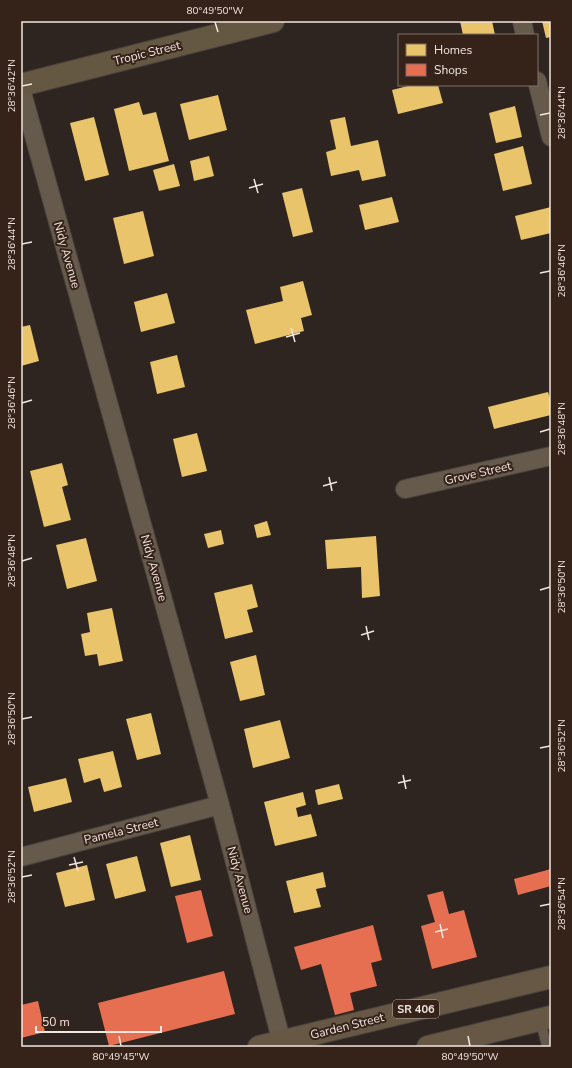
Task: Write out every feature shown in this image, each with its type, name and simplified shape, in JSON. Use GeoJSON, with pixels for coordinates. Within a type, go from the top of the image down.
{"type":"FeatureCollection","features":[{"type":"Feature","properties":{"kind":"main road","name":"Garden Street"},"geometry":{"type":"LineString","coordinates":[[259,1047],[282,1044],[551,977]]}},
{"type":"Feature","properties":{"kind":"main road"},"geometry":{"type":"LineString","coordinates":[[428,1047],[546,1018]]}},
{"type":"Feature","properties":{"kind":"street","name":"Tropic Street"},"geometry":{"type":"LineString","coordinates":[[21,85],[273,21]]}},
{"type":"Feature","properties":{"kind":"street"},"geometry":{"type":"LineString","coordinates":[[522,21],[525,34]]}},
{"type":"Feature","properties":{"kind":"street"},"geometry":{"type":"LineString","coordinates":[[538,85],[551,137]]}},
{"type":"Feature","properties":{"kind":"street","name":"Nidy Avenue"},"geometry":{"type":"LineString","coordinates":[[21,89],[220,806],[282,1044]]}},
{"type":"Feature","properties":{"kind":"street","name":"Grove Street"},"geometry":{"type":"LineString","coordinates":[[405,490],[551,456]]}},
{"type":"Feature","properties":{"kind":"street","name":"Pamela Street"},"geometry":{"type":"LineString","coordinates":[[21,857],[220,806]]}},
{"type":"Feature","properties":{"kind":"lane"},"geometry":{"type":"LineString","coordinates":[[546,1018],[547,1047]]}},
{"type":"Feature","properties":{"kind":"building: Homes"},"geometry":{"type":"Polygon","coordinates":[[[460,21],[492,21],[495,34],[463,34],[460,21]]]}},
{"type":"Feature","properties":{"kind":"building: Homes"},"geometry":{"type":"Polygon","coordinates":[[[542,21],[551,21],[551,37],[546,38],[542,21]]]}},
{"type":"Feature","properties":{"kind":"building: Homes"},"geometry":{"type":"Polygon","coordinates":[[[408,86],[438,86],[443,103],[398,114],[392,90],[408,86]]]}},
{"type":"Feature","properties":{"kind":"building: Homes"},"geometry":{"type":"Polygon","coordinates":[[[218,95],[227,130],[189,140],[180,104],[218,95]]]}},
{"type":"Feature","properties":{"kind":"building: Homes"},"geometry":{"type":"Polygon","coordinates":[[[139,102],[143,115],[156,112],[169,161],[129,171],[114,109],[139,102]]]}},
{"type":"Feature","properties":{"kind":"building: Homes"},"geometry":{"type":"Polygon","coordinates":[[[515,106],[522,137],[496,143],[489,113],[515,106]]]}},
{"type":"Feature","properties":{"kind":"building: Homes"},"geometry":{"type":"Polygon","coordinates":[[[94,117],[109,175],[85,181],[70,123],[94,117]]]}},
{"type":"Feature","properties":{"kind":"building: Homes"},"geometry":{"type":"Polygon","coordinates":[[[345,117],[351,146],[378,140],[386,176],[362,181],[359,170],[331,176],[326,152],[336,149],[330,120],[345,117]]]}},
{"type":"Feature","properties":{"kind":"building: Homes"},"geometry":{"type":"Polygon","coordinates":[[[523,146],[532,184],[503,191],[494,154],[523,146]]]}},
{"type":"Feature","properties":{"kind":"building: Homes"},"geometry":{"type":"Polygon","coordinates":[[[209,156],[214,176],[194,181],[190,161],[209,156]]]}},
{"type":"Feature","properties":{"kind":"building: Homes"},"geometry":{"type":"Polygon","coordinates":[[[174,164],[180,186],[159,191],[153,170],[174,164]]]}},
{"type":"Feature","properties":{"kind":"building: Homes"},"geometry":{"type":"Polygon","coordinates":[[[302,188],[313,232],[293,237],[282,193],[302,188]]]}},
{"type":"Feature","properties":{"kind":"building: Homes"},"geometry":{"type":"Polygon","coordinates":[[[392,197],[399,222],[365,230],[359,205],[392,197]]]}},
{"type":"Feature","properties":{"kind":"building: Homes"},"geometry":{"type":"Polygon","coordinates":[[[551,207],[551,233],[521,240],[515,216],[551,207]]]}},
{"type":"Feature","properties":{"kind":"building: Homes"},"geometry":{"type":"Polygon","coordinates":[[[143,211],[154,256],[124,264],[113,218],[143,211]]]}},
{"type":"Feature","properties":{"kind":"building: Homes"},"geometry":{"type":"Polygon","coordinates":[[[303,281],[312,315],[301,318],[304,331],[255,344],[246,310],[283,301],[280,287],[303,281]]]}},
{"type":"Feature","properties":{"kind":"building: Homes"},"geometry":{"type":"Polygon","coordinates":[[[167,293],[175,323],[141,332],[134,302],[167,293]]]}},
{"type":"Feature","properties":{"kind":"building: Homes"},"geometry":{"type":"Polygon","coordinates":[[[30,325],[39,361],[21,366],[21,327],[30,325]]]}},
{"type":"Feature","properties":{"kind":"building: Homes"},"geometry":{"type":"Polygon","coordinates":[[[177,355],[185,387],[157,394],[150,362],[177,355]]]}},
{"type":"Feature","properties":{"kind":"building: Homes"},"geometry":{"type":"Polygon","coordinates":[[[548,392],[551,402],[551,415],[494,429],[488,407],[548,392]]]}},
{"type":"Feature","properties":{"kind":"building: Homes"},"geometry":{"type":"Polygon","coordinates":[[[197,433],[207,471],[182,477],[173,439],[197,433]]]}},
{"type":"Feature","properties":{"kind":"building: Homes"},"geometry":{"type":"Polygon","coordinates":[[[62,463],[68,485],[62,487],[71,520],[44,527],[30,471],[62,463]]]}},
{"type":"Feature","properties":{"kind":"building: Homes"},"geometry":{"type":"Polygon","coordinates":[[[267,521],[271,535],[257,538],[254,525],[267,521]]]}},
{"type":"Feature","properties":{"kind":"building: Homes"},"geometry":{"type":"Polygon","coordinates":[[[221,530],[224,544],[208,548],[204,534],[221,530]]]}},
{"type":"Feature","properties":{"kind":"building: Homes"},"geometry":{"type":"Polygon","coordinates":[[[376,536],[380,596],[362,598],[361,567],[327,569],[325,540],[376,536]]]}},
{"type":"Feature","properties":{"kind":"building: Homes"},"geometry":{"type":"Polygon","coordinates":[[[86,538],[97,581],[67,589],[56,545],[86,538]]]}},
{"type":"Feature","properties":{"kind":"building: Homes"},"geometry":{"type":"Polygon","coordinates":[[[252,584],[258,607],[247,610],[253,632],[225,639],[214,593],[252,584]]]}},
{"type":"Feature","properties":{"kind":"building: Homes"},"geometry":{"type":"Polygon","coordinates":[[[112,608],[123,661],[99,666],[97,654],[85,656],[81,634],[90,632],[87,613],[112,608]]]}},
{"type":"Feature","properties":{"kind":"building: Homes"},"geometry":{"type":"Polygon","coordinates":[[[256,655],[265,695],[240,701],[230,662],[256,655]]]}},
{"type":"Feature","properties":{"kind":"building: Homes"},"geometry":{"type":"Polygon","coordinates":[[[151,713],[161,754],[137,760],[126,719],[151,713]]]}},
{"type":"Feature","properties":{"kind":"building: Homes"},"geometry":{"type":"Polygon","coordinates":[[[280,720],[290,758],[253,768],[244,729],[280,720]]]}},
{"type":"Feature","properties":{"kind":"building: Homes"},"geometry":{"type":"Polygon","coordinates":[[[113,751],[122,787],[104,792],[100,778],[84,783],[78,759],[113,751]]]}},
{"type":"Feature","properties":{"kind":"building: Homes"},"geometry":{"type":"Polygon","coordinates":[[[66,778],[72,802],[34,812],[28,787],[66,778]]]}},
{"type":"Feature","properties":{"kind":"building: Homes"},"geometry":{"type":"Polygon","coordinates":[[[339,784],[343,799],[318,805],[315,790],[339,784]]]}},
{"type":"Feature","properties":{"kind":"building: Homes"},"geometry":{"type":"Polygon","coordinates":[[[303,792],[306,805],[296,808],[298,817],[311,814],[317,836],[275,846],[264,802],[303,792]]]}},
{"type":"Feature","properties":{"kind":"building: Homes"},"geometry":{"type":"Polygon","coordinates":[[[190,835],[201,880],[171,887],[160,843],[190,835]]]}},
{"type":"Feature","properties":{"kind":"building: Homes"},"geometry":{"type":"Polygon","coordinates":[[[137,856],[146,891],[115,899],[106,864],[137,856]]]}},
{"type":"Feature","properties":{"kind":"building: Homes"},"geometry":{"type":"Polygon","coordinates":[[[87,865],[95,900],[65,907],[56,873],[87,865]]]}},
{"type":"Feature","properties":{"kind":"building: Homes"},"geometry":{"type":"Polygon","coordinates":[[[323,872],[326,887],[316,889],[321,907],[294,913],[286,881],[323,872]]]}},
{"type":"Feature","properties":{"kind":"building: Shops"},"geometry":{"type":"Polygon","coordinates":[[[551,869],[551,886],[518,895],[514,879],[551,869]]]}},
{"type":"Feature","properties":{"kind":"building: Shops"},"geometry":{"type":"Polygon","coordinates":[[[201,890],[213,936],[187,943],[175,896],[201,890]]]}},
{"type":"Feature","properties":{"kind":"building: Shops"},"geometry":{"type":"Polygon","coordinates":[[[443,891],[449,914],[464,910],[477,957],[432,969],[421,926],[435,922],[427,895],[443,891]]]}},
{"type":"Feature","properties":{"kind":"building: Shops"},"geometry":{"type":"Polygon","coordinates":[[[373,925],[382,960],[371,963],[377,986],[350,993],[354,1010],[335,1015],[321,964],[301,970],[294,947],[373,925]]]}},
{"type":"Feature","properties":{"kind":"building: Shops"},"geometry":{"type":"Polygon","coordinates":[[[224,971],[235,1014],[109,1046],[98,1003],[224,971]]]}},
{"type":"Feature","properties":{"kind":"building: Shops"},"geometry":{"type":"Polygon","coordinates":[[[38,1001],[45,1032],[21,1038],[21,1005],[38,1001]]]}}]}
